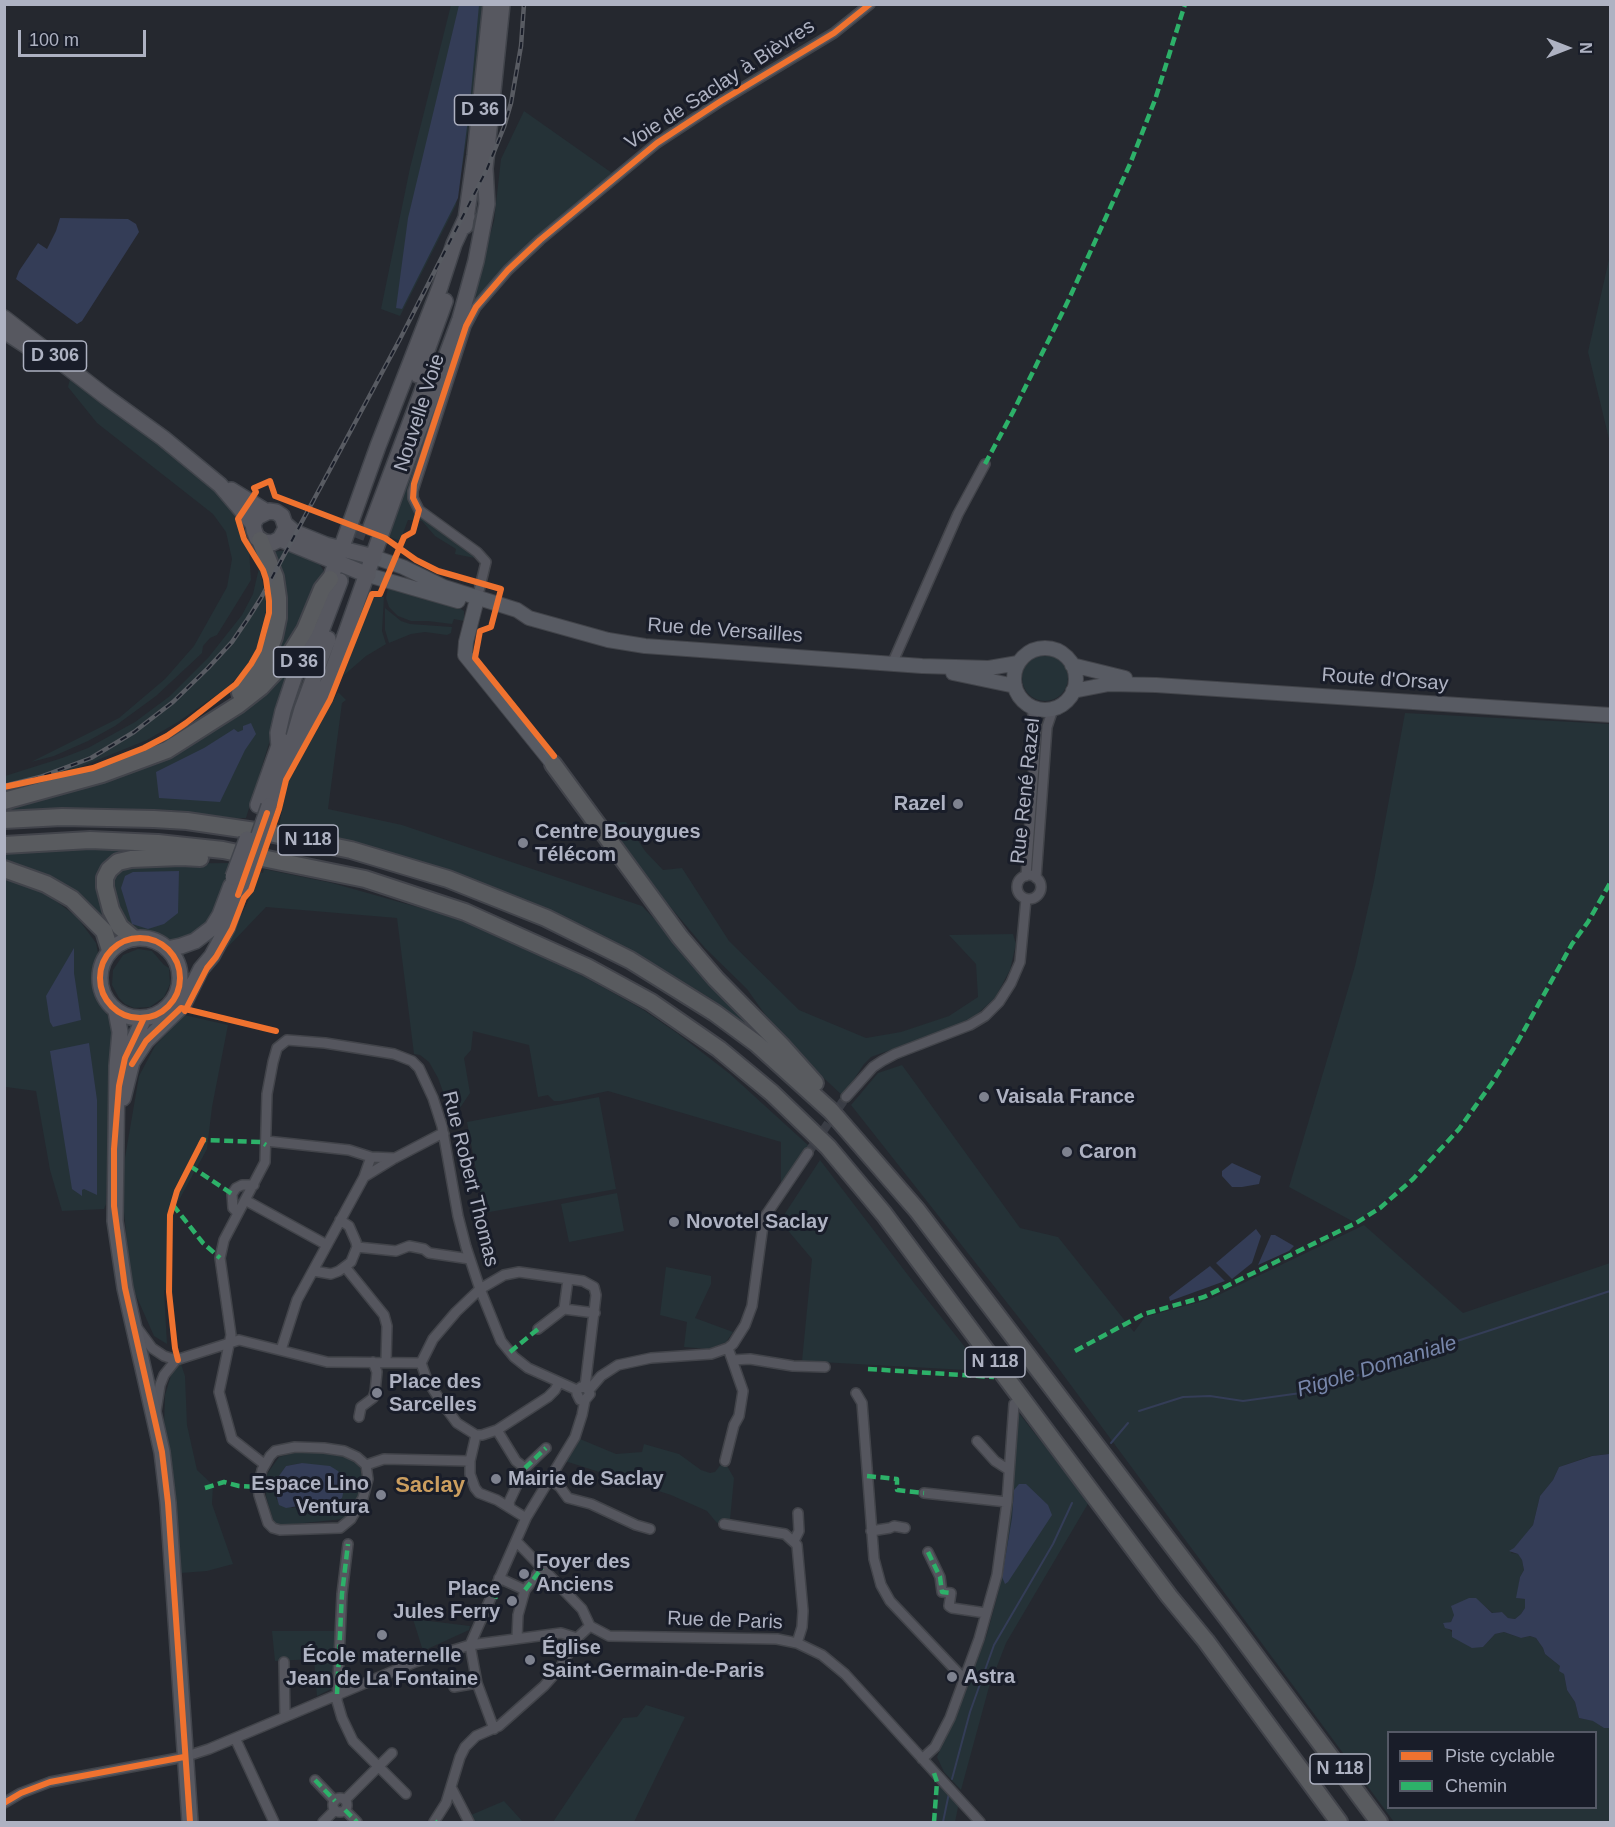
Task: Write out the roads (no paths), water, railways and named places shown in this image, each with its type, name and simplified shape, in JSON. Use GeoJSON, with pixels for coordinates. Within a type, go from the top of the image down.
{"type":"FeatureCollection","features":[{"type":"Feature","properties":{"kind":"highway"},"geometry":{"type":"LineString","coordinates":[[153,754],[164,744],[235,697],[254,678],[264,663],[274,638],[278,618],[278,598],[275,577],[260,540]]}},
{"type":"Feature","properties":{"kind":"highway"},"geometry":{"type":"LineString","coordinates":[[4,801],[102,774],[167,750],[222,716],[271,678],[287,659],[311,618],[322,589],[339,571]]}},
{"type":"Feature","properties":{"kind":"highway"},"geometry":{"type":"LineString","coordinates":[[551,762],[680,937],[716,979],[833,1102],[840,1120]]}},
{"type":"Feature","properties":{"kind":"highway","name":"N 118"},"geometry":{"type":"LineString","coordinates":[[4,820],[54,817],[154,819],[223,826],[303,839],[351,850],[448,879],[546,918],[630,960],[669,983],[757,1044],[801,1081],[840,1120],[917,1210],[1379,1822]]}},
{"type":"Feature","properties":{"kind":"highway","name":"N 118"},"geometry":{"type":"LineString","coordinates":[[4,844],[120,841],[224,850],[365,879],[420,895],[538,943],[618,982],[719,1048],[772,1092],[828,1147],[885,1214],[1339,1822]]}},
{"type":"Feature","properties":{"kind":"highway"},"geometry":{"type":"LineString","coordinates":[[133,938],[120,927],[111,910],[105,887],[109,870],[117,862],[151,857],[263,862],[267,858]]}},
{"type":"Feature","properties":{"kind":"highway"},"geometry":{"type":"LineString","coordinates":[[4,869],[46,884],[72,899],[104,931],[110,950]]}},
{"type":"Feature","properties":{"kind":"main road","name":"D 36"},"geometry":{"type":"LineString","coordinates":[[490,4],[467,216],[460,249],[437,325],[366,525],[458,294],[475,233],[485,169],[502,4]]}},
{"type":"Feature","properties":{"kind":"main road","name":"D 36"},"geometry":{"type":"LineString","coordinates":[[167,949],[195,941],[212,927],[220,915],[239,878],[284,751],[330,681],[468,291],[488,204],[485,169]]}},
{"type":"Feature","properties":{"kind":"main road","name":"D 36"},"geometry":{"type":"LineString","coordinates":[[284,751],[278,733],[290,686],[339,571],[454,244],[467,216]]}},
{"type":"Feature","properties":{"kind":"main road","name":"D 306"},"geometry":{"type":"LineString","coordinates":[[4,318],[163,438],[220,485],[265,512]]}},
{"type":"Feature","properties":{"kind":"main road","name":"D 306"},"geometry":{"type":"LineString","coordinates":[[4,331],[75,379],[105,396]]}},
{"type":"Feature","properties":{"kind":"main road","name":"D 306"},"geometry":{"type":"LineString","coordinates":[[220,485],[253,524]]}},
{"type":"Feature","properties":{"kind":"main road"},"geometry":{"type":"LineString","coordinates":[[285,524],[285,532],[280,539],[268,543],[260,540],[255,534],[253,524],[257,517],[265,512],[272,511],[279,514],[294,532],[326,545],[339,571]]}},
{"type":"Feature","properties":{"kind":"main road"},"geometry":{"type":"LineString","coordinates":[[280,539],[339,571],[368,575]]}},
{"type":"Feature","properties":{"kind":"main road"},"geometry":{"type":"LineString","coordinates":[[339,571],[374,557]]}},
{"type":"Feature","properties":{"kind":"main road","name":"Rue de Versailles"},"geometry":{"type":"LineString","coordinates":[[374,557],[403,567],[476,603],[515,618],[529,618],[608,640],[645,646],[922,666],[989,668],[1018,663]]}},
{"type":"Feature","properties":{"kind":"main road","name":"Rue de Versailles"},"geometry":{"type":"LineString","coordinates":[[368,575],[476,603]]}},
{"type":"Feature","properties":{"kind":"main road"},"geometry":{"type":"LineString","coordinates":[[476,603],[465,655],[551,762]]}},
{"type":"Feature","properties":{"kind":"main road"},"geometry":{"type":"LineString","coordinates":[[1046,648],[1061,653],[1072,665],[1075,674],[1073,692],[1065,702],[1053,709],[1038,709],[1030,706],[1018,694],[1014,678],[1018,663],[1030,652],[1046,648]]}},
{"type":"Feature","properties":{"kind":"main road","name":"Route d'Orsay"},"geometry":{"type":"LineString","coordinates":[[1072,665],[1110,676],[1156,685]]}},
{"type":"Feature","properties":{"kind":"main road","name":"Rue de Versailles"},"geometry":{"type":"LineString","coordinates":[[922,666],[1015,686]]}},
{"type":"Feature","properties":{"kind":"main road","name":"Route d'Orsay"},"geometry":{"type":"LineString","coordinates":[[1073,692],[1109,684],[1156,685],[1611,715]]}},
{"type":"Feature","properties":{"kind":"main road","name":"D 36"},"geometry":{"type":"LineString","coordinates":[[180,978],[216,939],[236,903],[239,878]]}},
{"type":"Feature","properties":{"kind":"main road"},"geometry":{"type":"LineString","coordinates":[[114,1149],[122,1125],[124,1095],[132,1062],[146,1041],[183,1005],[201,969],[212,956],[224,934],[236,903]]}},
{"type":"Feature","properties":{"kind":"main road"},"geometry":{"type":"LineString","coordinates":[[133,938],[151,939],[167,949],[178,967],[180,978],[170,1005],[144,1018],[116,1011],[106,1001],[99,975],[110,950],[125,940],[133,938]]}},
{"type":"Feature","properties":{"kind":"main road"},"geometry":{"type":"LineString","coordinates":[[116,1011],[120,1032],[114,1149],[114,1221],[125,1288],[162,1452],[168,1503],[190,1822]]}},
{"type":"Feature","properties":{"kind":"main road"},"geometry":{"type":"LineString","coordinates":[[116,1102],[125,1058],[144,1018]]}},
{"type":"Feature","properties":{"kind":"street","name":"Voie de Saclay à Bièvres"},"geometry":{"type":"LineString","coordinates":[[466,326],[476,307],[508,270],[540,240],[649,149],[721,101],[834,33],[870,4]]}},
{"type":"Feature","properties":{"kind":"street","name":"Nouvelle Voie"},"geometry":{"type":"LineString","coordinates":[[466,326],[413,491],[413,498],[419,510],[477,552],[486,562],[476,603]]}},
{"type":"Feature","properties":{"kind":"street"},"geometry":{"type":"LineString","coordinates":[[892,664],[958,514],[985,464]]}},
{"type":"Feature","properties":{"kind":"street","name":"Rue René Razel"},"geometry":{"type":"LineString","coordinates":[[1030,706],[1036,727],[1031,877]]}},
{"type":"Feature","properties":{"kind":"street","name":"Rue René Razel"},"geometry":{"type":"LineString","coordinates":[[1031,877],[1047,728],[1053,709]]}},
{"type":"Feature","properties":{"kind":"street","name":"Rue René Razel"},"geometry":{"type":"LineString","coordinates":[[1031,877],[1041,885],[1040,893],[1034,898],[1026,899],[1020,894],[1019,882],[1031,877]]}},
{"type":"Feature","properties":{"kind":"street","name":"Rue René Razel"},"geometry":{"type":"LineString","coordinates":[[846,1097],[873,1067],[882,1061],[970,1025],[985,1016],[999,1002],[1020,962],[1026,899]]}},
{"type":"Feature","properties":{"kind":"street","name":"Rue Robert Thomas"},"geometry":{"type":"LineString","coordinates":[[266,1142],[267,1094],[273,1062],[277,1048],[287,1040],[325,1043],[394,1054],[412,1061],[425,1078],[434,1098],[444,1134],[458,1216],[480,1289],[501,1341],[514,1357],[536,1373],[584,1389]]}},
{"type":"Feature","properties":{"kind":"street"},"geometry":{"type":"LineString","coordinates":[[364,1178],[395,1158],[444,1134]]}},
{"type":"Feature","properties":{"kind":"street"},"geometry":{"type":"LineString","coordinates":[[264,1464],[234,1442],[230,1435],[219,1387],[231,1335],[220,1258],[224,1240],[265,1162],[266,1142],[349,1150],[370,1157],[395,1158]]}},
{"type":"Feature","properties":{"kind":"street"},"geometry":{"type":"LineString","coordinates":[[584,1389],[618,1365],[651,1358],[711,1354],[728,1348],[740,1334],[752,1306],[764,1218],[808,1153]]}},
{"type":"Feature","properties":{"kind":"street"},"geometry":{"type":"LineString","coordinates":[[281,1350],[293,1307],[364,1178],[370,1157]]}},
{"type":"Feature","properties":{"kind":"street"},"geometry":{"type":"LineString","coordinates":[[238,1213],[233,1208],[232,1194],[242,1185],[254,1185]]}},
{"type":"Feature","properties":{"kind":"street"},"geometry":{"type":"LineString","coordinates":[[245,1200],[327,1245]]}},
{"type":"Feature","properties":{"kind":"street"},"geometry":{"type":"LineString","coordinates":[[314,1271],[332,1274],[346,1268],[351,1262],[357,1247],[354,1233],[340,1220]]}},
{"type":"Feature","properties":{"kind":"street"},"geometry":{"type":"LineString","coordinates":[[357,1247],[396,1251],[409,1246],[424,1249],[429,1253],[470,1259]]}},
{"type":"Feature","properties":{"kind":"street"},"geometry":{"type":"LineString","coordinates":[[346,1268],[384,1315],[387,1326],[386,1362]]}},
{"type":"Feature","properties":{"kind":"street"},"geometry":{"type":"LineString","coordinates":[[494,1729],[477,1683],[470,1645],[495,1596],[500,1578],[526,1518],[575,1437],[585,1400],[590,1396],[584,1389],[595,1313],[594,1287],[588,1283],[568,1279],[513,1272],[504,1275],[480,1289],[456,1312],[433,1339],[421,1363],[432,1389],[451,1415],[466,1430],[482,1435],[497,1430],[548,1397],[559,1382]]}},
{"type":"Feature","properties":{"kind":"street"},"geometry":{"type":"LineString","coordinates":[[538,1329],[564,1309],[568,1279]]}},
{"type":"Feature","properties":{"kind":"street"},"geometry":{"type":"LineString","coordinates":[[564,1309],[595,1313]]}},
{"type":"Feature","properties":{"kind":"street"},"geometry":{"type":"LineString","coordinates":[[134,1322],[152,1348],[164,1356],[177,1360]]}},
{"type":"Feature","properties":{"kind":"street"},"geometry":{"type":"LineString","coordinates":[[155,1420],[160,1384],[170,1366],[177,1360],[230,1342],[246,1340],[327,1362],[421,1363]]}},
{"type":"Feature","properties":{"kind":"street"},"geometry":{"type":"LineString","coordinates":[[725,1461],[743,1397],[734,1360],[728,1348]]}},
{"type":"Feature","properties":{"kind":"street"},"geometry":{"type":"LineString","coordinates":[[734,1360],[750,1359],[793,1366],[825,1367]]}},
{"type":"Feature","properties":{"kind":"street"},"geometry":{"type":"LineString","coordinates":[[358,1417],[361,1407],[373,1398],[375,1392],[377,1372],[373,1362]]}},
{"type":"Feature","properties":{"kind":"street"},"geometry":{"type":"LineString","coordinates":[[856,1393],[862,1402],[874,1564],[885,1594],[964,1679]]}},
{"type":"Feature","properties":{"kind":"street"},"geometry":{"type":"LineString","coordinates":[[922,1759],[935,1747],[950,1718],[997,1575],[1007,1502],[1014,1404]]}},
{"type":"Feature","properties":{"kind":"street"},"geometry":{"type":"LineString","coordinates":[[497,1430],[516,1461],[525,1468]]}},
{"type":"Feature","properties":{"kind":"street"},"geometry":{"type":"LineString","coordinates":[[476,1434],[470,1461],[470,1474],[475,1488],[479,1493],[526,1518]]}},
{"type":"Feature","properties":{"kind":"street"},"geometry":{"type":"LineString","coordinates":[[976,1441],[995,1461],[1009,1470]]}},
{"type":"Feature","properties":{"kind":"street"},"geometry":{"type":"LineString","coordinates":[[295,1447],[344,1451],[357,1457],[366,1465],[366,1487],[358,1509],[351,1519],[340,1527],[276,1529],[268,1523],[260,1501],[258,1487],[264,1464],[276,1451],[295,1447]]}},
{"type":"Feature","properties":{"kind":"street"},"geometry":{"type":"LineString","coordinates":[[510,1508],[509,1502],[525,1468],[546,1448]]}},
{"type":"Feature","properties":{"kind":"street"},"geometry":{"type":"LineString","coordinates":[[366,1465],[384,1459],[470,1461]]}},
{"type":"Feature","properties":{"kind":"street"},"geometry":{"type":"LineString","coordinates":[[550,1479],[568,1498],[591,1504],[650,1529]]}},
{"type":"Feature","properties":{"kind":"street"},"geometry":{"type":"LineString","coordinates":[[924,1493],[1007,1502]]}},
{"type":"Feature","properties":{"kind":"street"},"geometry":{"type":"LineString","coordinates":[[794,1541],[799,1531],[798,1513]]}},
{"type":"Feature","properties":{"kind":"street"},"geometry":{"type":"LineString","coordinates":[[724,1524],[779,1532],[785,1534],[797,1545],[803,1611],[802,1627],[797,1643]]}},
{"type":"Feature","properties":{"kind":"street"},"geometry":{"type":"LineString","coordinates":[[871,1531],[894,1526],[905,1528]]}},
{"type":"Feature","properties":{"kind":"street"},"geometry":{"type":"LineString","coordinates":[[435,1822],[452,1789],[460,1757],[465,1747],[476,1736],[494,1729],[544,1686],[560,1668],[578,1638],[590,1626],[582,1609],[516,1541]]}},
{"type":"Feature","properties":{"kind":"street"},"geometry":{"type":"LineString","coordinates":[[348,1544],[342,1594],[339,1708],[353,1741],[406,1794]]}},
{"type":"Feature","properties":{"kind":"street"},"geometry":{"type":"LineString","coordinates":[[928,1552],[940,1577],[942,1592],[951,1593],[949,1606],[986,1613]]}},
{"type":"Feature","properties":{"kind":"street"},"geometry":{"type":"LineString","coordinates":[[517,1638],[518,1615],[525,1590],[542,1568]]}},
{"type":"Feature","properties":{"kind":"street"},"geometry":{"type":"LineString","coordinates":[[500,1578],[525,1590]]}},
{"type":"Feature","properties":{"kind":"street","name":"Rue de Paris"},"geometry":{"type":"LineString","coordinates":[[590,1626],[609,1636],[777,1639],[797,1643],[822,1655],[845,1674],[980,1822]]}},
{"type":"Feature","properties":{"kind":"street"},"geometry":{"type":"LineString","coordinates":[[4,1803],[21,1793],[50,1782],[184,1757],[235,1738],[415,1662],[470,1645],[561,1633],[578,1638]]}},
{"type":"Feature","properties":{"kind":"street"},"geometry":{"type":"LineString","coordinates":[[284,1662],[285,1717]]}},
{"type":"Feature","properties":{"kind":"street"},"geometry":{"type":"LineString","coordinates":[[454,1687],[477,1683]]}},
{"type":"Feature","properties":{"kind":"street"},"geometry":{"type":"LineString","coordinates":[[235,1738],[274,1822]]}},
{"type":"Feature","properties":{"kind":"street"},"geometry":{"type":"LineString","coordinates":[[323,1822],[392,1753]]}},
{"type":"Feature","properties":{"kind":"street"},"geometry":{"type":"LineString","coordinates":[[315,1780],[357,1822]]}},
{"type":"Feature","properties":{"kind":"street"},"geometry":{"type":"LineString","coordinates":[[452,1789],[469,1822]]}},
{"type":"Feature","properties":{"kind":"water"},"geometry":{"type":"Polygon","coordinates":[[[459,5],[479,5],[458,198],[402,309],[396,308],[408,218],[459,5]]]}},
{"type":"Feature","properties":{"kind":"water"},"geometry":{"type":"Polygon","coordinates":[[[60,218],[128,219],[136,224],[139,232],[82,321],[77,324],[16,279],[38,243],[47,249],[60,218]]]}},
{"type":"Feature","properties":{"kind":"water"},"geometry":{"type":"Polygon","coordinates":[[[251,723],[256,734],[245,750],[220,802],[159,798],[156,772],[204,748],[234,729],[238,732],[243,730],[243,726],[251,723]]]}},
{"type":"Feature","properties":{"kind":"water"},"geometry":{"type":"Polygon","coordinates":[[[179,871],[178,913],[164,924],[148,929],[132,924],[121,888],[125,876],[133,872],[179,871]]]}},
{"type":"Feature","properties":{"kind":"water"},"geometry":{"type":"Polygon","coordinates":[[[74,948],[74,973],[81,1020],[53,1027],[50,1022],[46,996],[74,948]]]}},
{"type":"Feature","properties":{"kind":"water"},"geometry":{"type":"Polygon","coordinates":[[[89,1043],[97,1100],[97,1195],[84,1189],[82,1196],[72,1189],[50,1051],[89,1043]]]}},
{"type":"Feature","properties":{"kind":"water"},"geometry":{"type":"Polygon","coordinates":[[[1232,1163],[1261,1176],[1259,1184],[1232,1187],[1222,1176],[1222,1171],[1232,1163]]]}},
{"type":"Feature","properties":{"kind":"water"},"geometry":{"type":"Polygon","coordinates":[[[1256,1229],[1261,1236],[1252,1263],[1232,1279],[1216,1263],[1256,1229]]]}},
{"type":"Feature","properties":{"kind":"water"},"geometry":{"type":"Polygon","coordinates":[[[1271,1235],[1294,1246],[1289,1251],[1258,1265],[1271,1235]]]}},
{"type":"Feature","properties":{"kind":"water"},"geometry":{"type":"Polygon","coordinates":[[[1210,1266],[1225,1281],[1170,1301],[1169,1297],[1210,1266]]]}},
{"type":"Feature","properties":{"kind":"water"},"geometry":{"type":"Polygon","coordinates":[[[1610,1452],[1610,1728],[1604,1728],[1593,1721],[1579,1718],[1575,1702],[1567,1690],[1564,1674],[1559,1671],[1560,1666],[1545,1654],[1536,1638],[1530,1636],[1521,1638],[1504,1632],[1495,1634],[1483,1647],[1472,1648],[1452,1637],[1452,1630],[1445,1628],[1443,1623],[1451,1622],[1454,1615],[1451,1606],[1469,1598],[1476,1598],[1492,1613],[1502,1612],[1508,1618],[1515,1619],[1521,1614],[1525,1608],[1525,1599],[1516,1598],[1520,1577],[1524,1570],[1518,1554],[1509,1551],[1533,1525],[1540,1496],[1553,1480],[1559,1467],[1610,1452]]]}},
{"type":"Feature","properties":{"kind":"water"},"geometry":{"type":"Polygon","coordinates":[[[302,1463],[330,1466],[338,1471],[345,1485],[342,1498],[331,1505],[311,1504],[286,1508],[279,1505],[275,1491],[276,1480],[286,1466],[302,1463]]]}},
{"type":"Feature","properties":{"kind":"water"},"geometry":{"type":"Polygon","coordinates":[[[1019,1484],[1026,1484],[1048,1505],[1052,1515],[1005,1584],[1002,1577],[1012,1518],[1014,1490],[1019,1484]]]}},
{"type":"Feature","properties":{"kind":"waterway","name":"Rigole Domaniale"},"geometry":{"type":"LineString","coordinates":[[1139,1411],[1183,1397],[1210,1396],[1243,1401],[1308,1392],[1610,1291]]}},
{"type":"Feature","properties":{"kind":"waterway","name":"Rigole Domaniale"},"geometry":{"type":"LineString","coordinates":[[1111,1443],[1128,1423]]}},
{"type":"Feature","properties":{"kind":"waterway","name":"Rigole Domaniale"},"geometry":{"type":"LineString","coordinates":[[952,1779],[970,1712],[994,1645],[1053,1544],[1072,1503]]}},
{"type":"Feature","properties":{"kind":"waterway","name":"Rigole Domaniale"},"geometry":{"type":"LineString","coordinates":[[943,1822],[949,1793]]}},
{"type":"Feature","properties":{"kind":"tunnel"},"geometry":{"type":"LineString","coordinates":[[340,581],[362,523]]}},
{"type":"Feature","properties":{"kind":"tunnel"},"geometry":{"type":"LineString","coordinates":[[808,1153],[846,1097]]}},
{"type":"Feature","properties":{"kind":"railway"},"geometry":{"type":"LineString","coordinates":[[4,786],[40,777],[91,758],[134,732],[173,702],[208,668],[232,642],[247,620],[400,339],[487,169],[511,103],[521,46],[524,4]]}},
{"type":"Feature","properties":{"kind":"place","name":"Razel"},"geometry":{"type":"Point","coordinates":[958,804]}},
{"type":"Feature","properties":{"kind":"place","name":"Centre Bouygues Télécom"},"geometry":{"type":"Point","coordinates":[523,843]}},
{"type":"Feature","properties":{"kind":"place","name":"Vaisala France"},"geometry":{"type":"Point","coordinates":[984,1097]}},
{"type":"Feature","properties":{"kind":"place","name":"Caron"},"geometry":{"type":"Point","coordinates":[1067,1152]}},
{"type":"Feature","properties":{"kind":"place","name":"Novotel Saclay"},"geometry":{"type":"Point","coordinates":[674,1222]}},
{"type":"Feature","properties":{"kind":"place","name":"Place des Sarcelles"},"geometry":{"type":"Point","coordinates":[377,1393]}},
{"type":"Feature","properties":{"kind":"place","name":"Mairie de Saclay"},"geometry":{"type":"Point","coordinates":[496,1479]}},
{"type":"Feature","properties":{"kind":"place","name":"Espace Lino Ventura"},"geometry":{"type":"Point","coordinates":[381,1495]}},
{"type":"Feature","properties":{"kind":"place","name":"Foyer des Anciens"},"geometry":{"type":"Point","coordinates":[524,1574]}},
{"type":"Feature","properties":{"kind":"place","name":"Place Jules Ferry"},"geometry":{"type":"Point","coordinates":[512,1601]}},
{"type":"Feature","properties":{"kind":"place","name":"École maternelle Jean de La Fontaine"},"geometry":{"type":"Point","coordinates":[382,1635]}},
{"type":"Feature","properties":{"kind":"place","name":"Église Saint-Germain-de-Paris"},"geometry":{"type":"Point","coordinates":[530,1660]}},
{"type":"Feature","properties":{"kind":"place","name":"Astra"},"geometry":{"type":"Point","coordinates":[952,1677]}},
{"type":"Feature","properties":{"kind":"district","name":"Saclay"},"geometry":{"type":"Point","coordinates":[430,1486]}}]}
